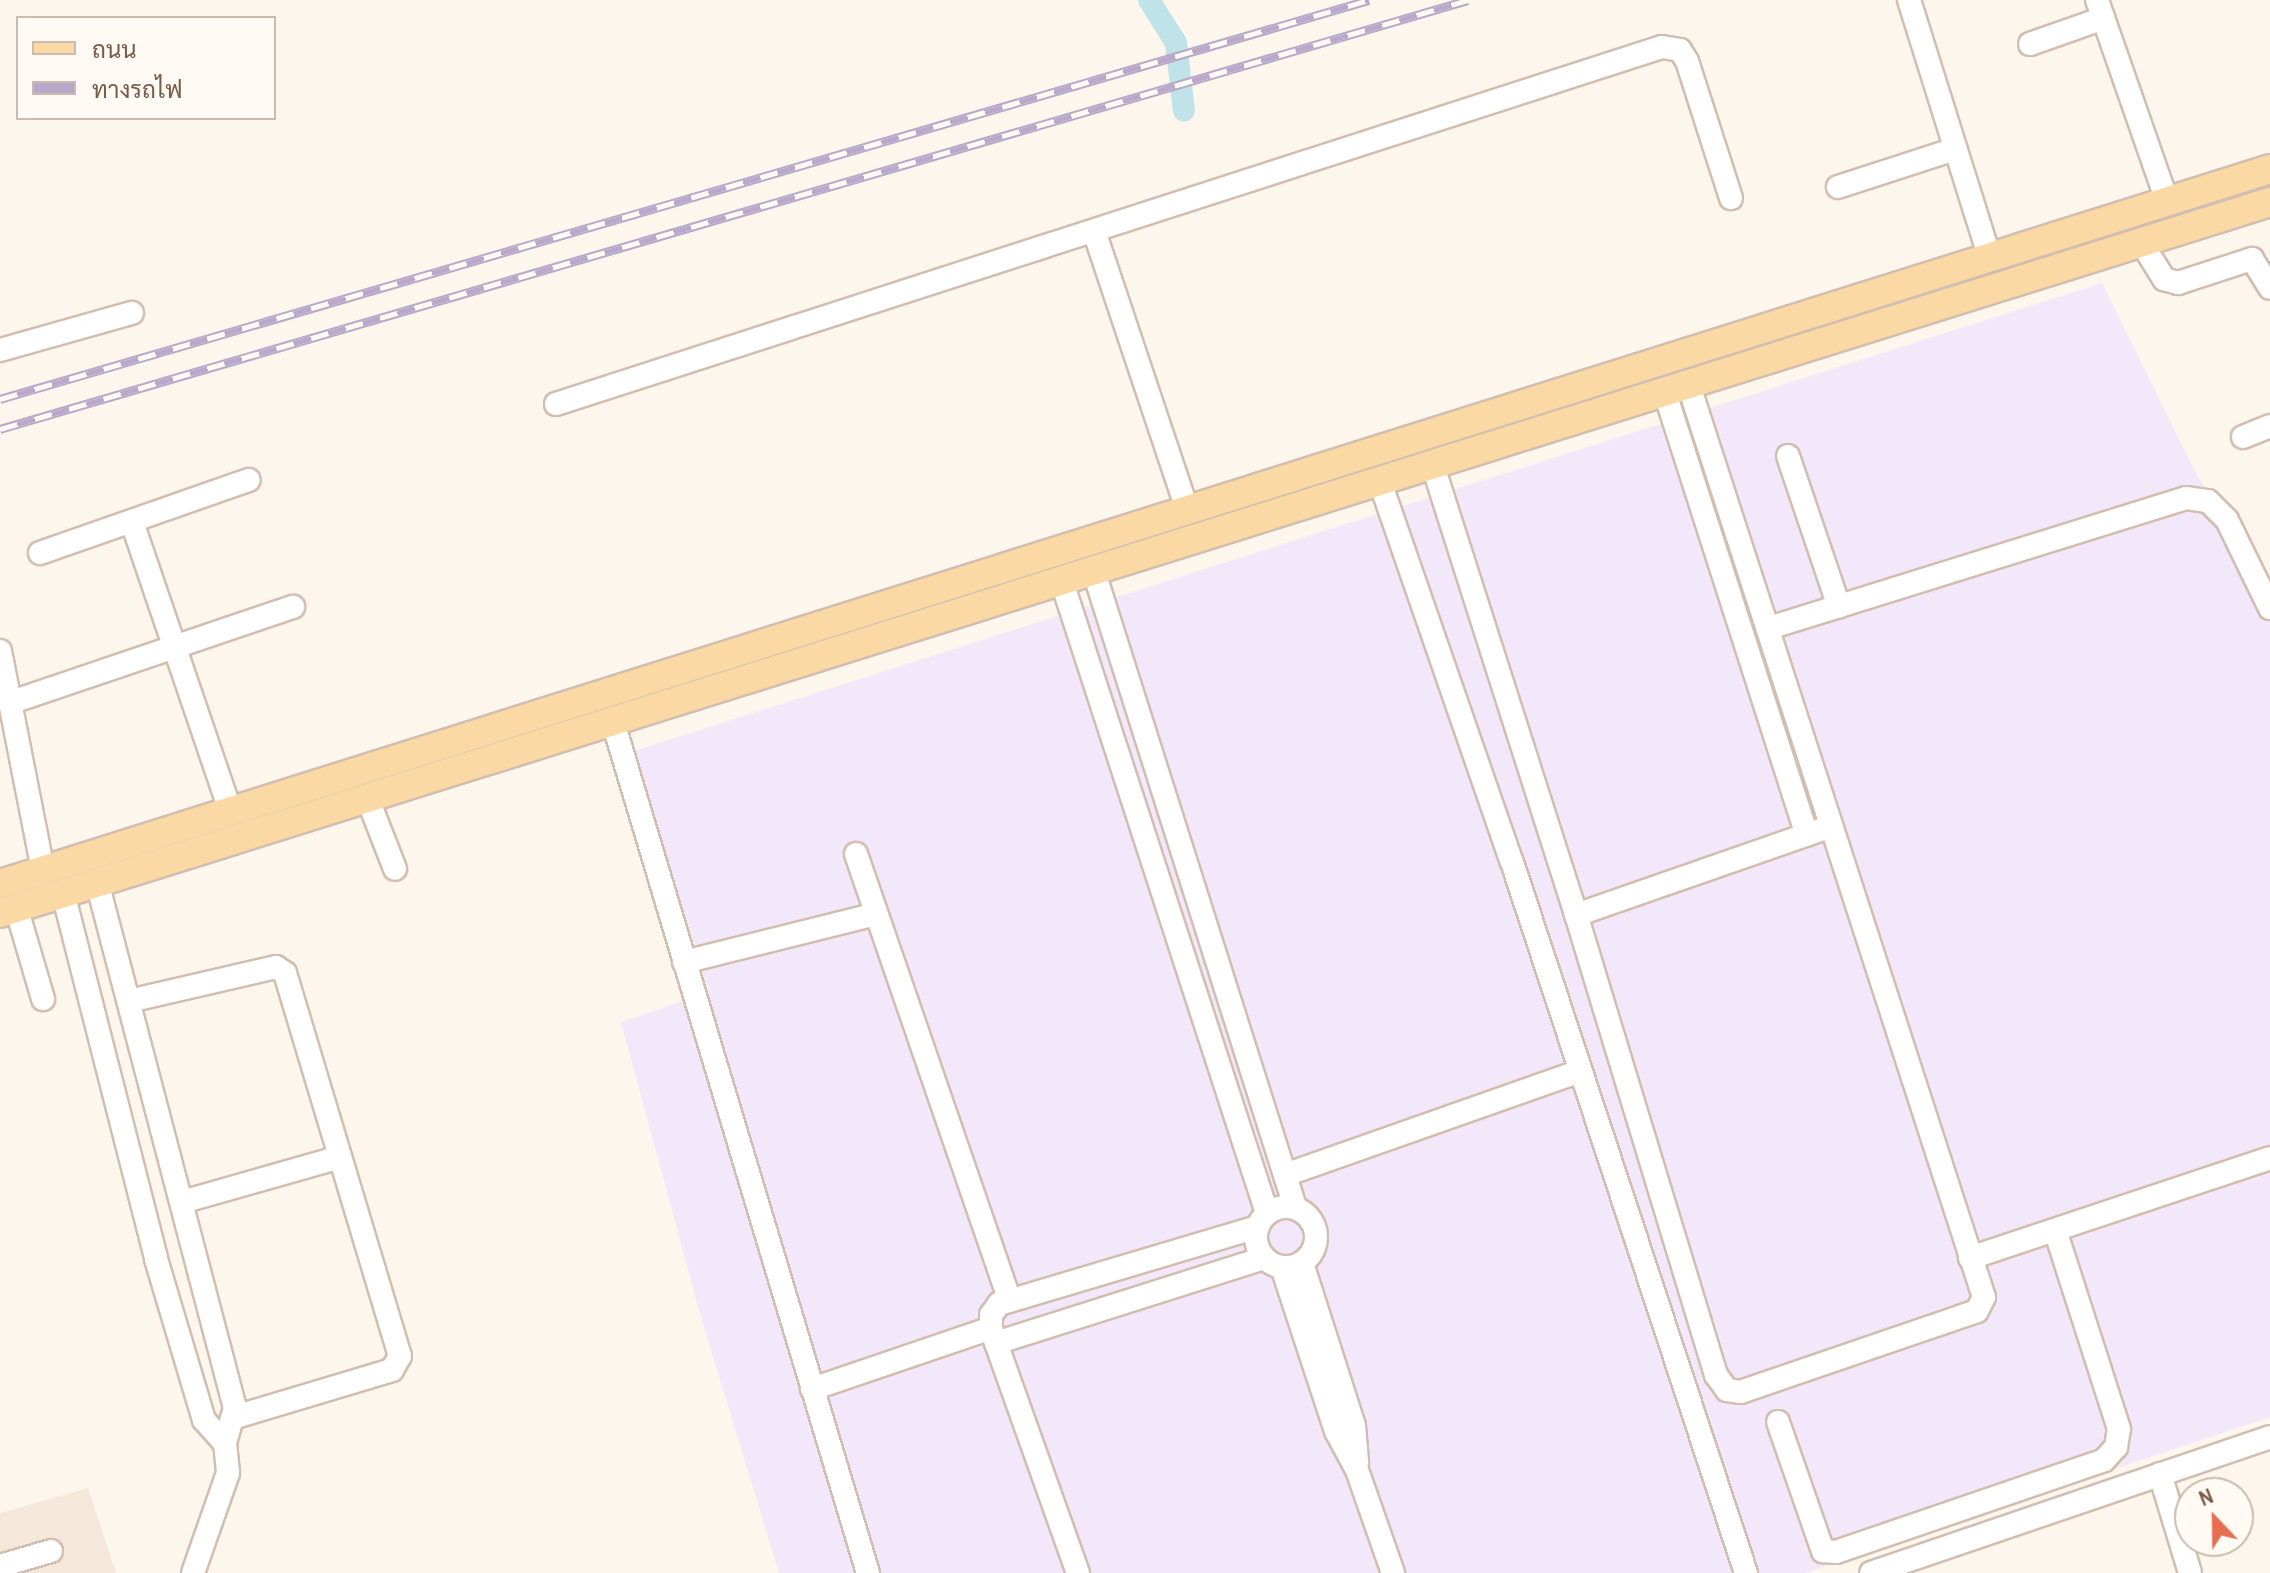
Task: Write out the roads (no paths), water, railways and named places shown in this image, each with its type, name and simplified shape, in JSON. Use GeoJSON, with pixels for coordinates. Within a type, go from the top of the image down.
{"type":"FeatureCollection","features":[{"type":"Feature","properties":{"kind":"main road"},"geometry":{"type":"LineString","coordinates":[[0,884],[231,812],[1090,557],[1432,463],[1684,377],[1989,256],[2270,169]]}},
{"type":"Feature","properties":{"kind":"main road"},"geometry":{"type":"LineString","coordinates":[[1090,557],[1188,512],[1684,377],[2270,202]]}},
{"type":"Feature","properties":{"kind":"main road"},"geometry":{"type":"LineString","coordinates":[[8,910],[613,722],[1057,567]]}},
{"type":"Feature","properties":{"kind":"street"},"geometry":{"type":"LineString","coordinates":[[1909,0],[1989,256]]}},
{"type":"Feature","properties":{"kind":"street"},"geometry":{"type":"LineString","coordinates":[[2030,44],[2100,9],[2167,201]]}},
{"type":"Feature","properties":{"kind":"street"},"geometry":{"type":"LineString","coordinates":[[556,404],[1672,46],[1687,61],[1731,198]]}},
{"type":"Feature","properties":{"kind":"street"},"geometry":{"type":"LineString","coordinates":[[1838,187],[1955,149]]}},
{"type":"Feature","properties":{"kind":"street"},"geometry":{"type":"LineString","coordinates":[[1094,231],[1188,512]]}},
{"type":"Feature","properties":{"kind":"street"},"geometry":{"type":"LineString","coordinates":[[2141,242],[2164,279],[2178,283],[2252,259],[2270,288]]}},
{"type":"Feature","properties":{"kind":"street"},"geometry":{"type":"LineString","coordinates":[[0,350],[132,313]]}},
{"type":"Feature","properties":{"kind":"street"},"geometry":{"type":"LineString","coordinates":[[1432,463],[1576,915],[1716,1375],[1727,1390],[1741,1392],[1977,1311],[1984,1297],[1769,628],[1684,377]]}},
{"type":"Feature","properties":{"kind":"street"},"geometry":{"type":"LineString","coordinates":[[1684,377],[1807,835]]}},
{"type":"Feature","properties":{"kind":"street"},"geometry":{"type":"LineString","coordinates":[[2243,437],[2270,426]]}},
{"type":"Feature","properties":{"kind":"street"},"geometry":{"type":"LineString","coordinates":[[1788,456],[1839,607]]}},
{"type":"Feature","properties":{"kind":"street"},"geometry":{"type":"LineString","coordinates":[[1379,479],[1746,1573]]}},
{"type":"Feature","properties":{"kind":"street"},"geometry":{"type":"LineString","coordinates":[[40,553],[249,480]]}},
{"type":"Feature","properties":{"kind":"street"},"geometry":{"type":"LineString","coordinates":[[1769,628],[2186,498],[2208,501],[2227,520],[2270,608]]}},
{"type":"Feature","properties":{"kind":"street"},"geometry":{"type":"LineString","coordinates":[[132,522],[231,812]]}},
{"type":"Feature","properties":{"kind":"street"},"geometry":{"type":"LineString","coordinates":[[812,1389],[993,1336],[1283,1263],[1315,1248],[1316,1228],[1295,1207],[1090,557]]}},
{"type":"Feature","properties":{"kind":"street"},"geometry":{"type":"LineString","coordinates":[[1057,567],[1262,1220],[1256,1240],[1283,1263],[1354,1426],[1357,1470],[1385,1571]]}},
{"type":"Feature","properties":{"kind":"street"},"geometry":{"type":"LineString","coordinates":[[9,703],[293,607]]}},
{"type":"Feature","properties":{"kind":"street"},"geometry":{"type":"LineString","coordinates":[[0,651],[43,871]]}},
{"type":"Feature","properties":{"kind":"street"},"geometry":{"type":"LineString","coordinates":[[613,722],[868,1573]]}},
{"type":"Feature","properties":{"kind":"street"},"geometry":{"type":"LineString","coordinates":[[367,797],[395,869]]}},
{"type":"Feature","properties":{"kind":"street"},"geometry":{"type":"LineString","coordinates":[[1576,915],[1831,826]]}},
{"type":"Feature","properties":{"kind":"street"},"geometry":{"type":"LineString","coordinates":[[856,854],[1005,1302],[993,1336],[1078,1573]]}},
{"type":"Feature","properties":{"kind":"street"},"geometry":{"type":"LineString","coordinates":[[97,882],[235,1408],[225,1443],[228,1473],[193,1573]]}},
{"type":"Feature","properties":{"kind":"street"},"geometry":{"type":"LineString","coordinates":[[63,893],[156,1259],[204,1420],[225,1443]]}},
{"type":"Feature","properties":{"kind":"street"},"geometry":{"type":"LineString","coordinates":[[8,910],[43,999]]}},
{"type":"Feature","properties":{"kind":"street"},"geometry":{"type":"LineString","coordinates":[[684,962],[876,914]]}},
{"type":"Feature","properties":{"kind":"street"},"geometry":{"type":"LineString","coordinates":[[129,1001],[276,967],[285,973],[400,1356],[392,1370],[232,1418]]}},
{"type":"Feature","properties":{"kind":"street"},"geometry":{"type":"LineString","coordinates":[[1285,1175],[1580,1071]]}},
{"type":"Feature","properties":{"kind":"street"},"geometry":{"type":"LineString","coordinates":[[182,1202],[340,1157]]}},
{"type":"Feature","properties":{"kind":"street"},"geometry":{"type":"LineString","coordinates":[[1970,1258],[2270,1158]]}},
{"type":"Feature","properties":{"kind":"street"},"geometry":{"type":"LineString","coordinates":[[1005,1302],[1295,1207]]}},
{"type":"Feature","properties":{"kind":"street"},"geometry":{"type":"LineString","coordinates":[[1778,1422],[1823,1551],[1836,1552],[2104,1460],[2116,1447],[2119,1429],[2055,1230]]}},
{"type":"Feature","properties":{"kind":"street"},"geometry":{"type":"LineString","coordinates":[[1871,1573],[2270,1437]]}},
{"type":"Feature","properties":{"kind":"street"},"geometry":{"type":"LineString","coordinates":[[2160,1474],[2190,1573]]}},
{"type":"Feature","properties":{"kind":"street"},"geometry":{"type":"LineString","coordinates":[[0,1566],[51,1551]]}},
{"type":"Feature","properties":{"kind":"waterway"},"geometry":{"type":"LineString","coordinates":[[1149,0],[1176,43],[1184,111]]}},
{"type":"Feature","properties":{"kind":"railway"},"geometry":{"type":"LineString","coordinates":[[0,399],[1369,0]]}},
{"type":"Feature","properties":{"kind":"railway"},"geometry":{"type":"LineString","coordinates":[[0,429],[1468,0]]}}]}
